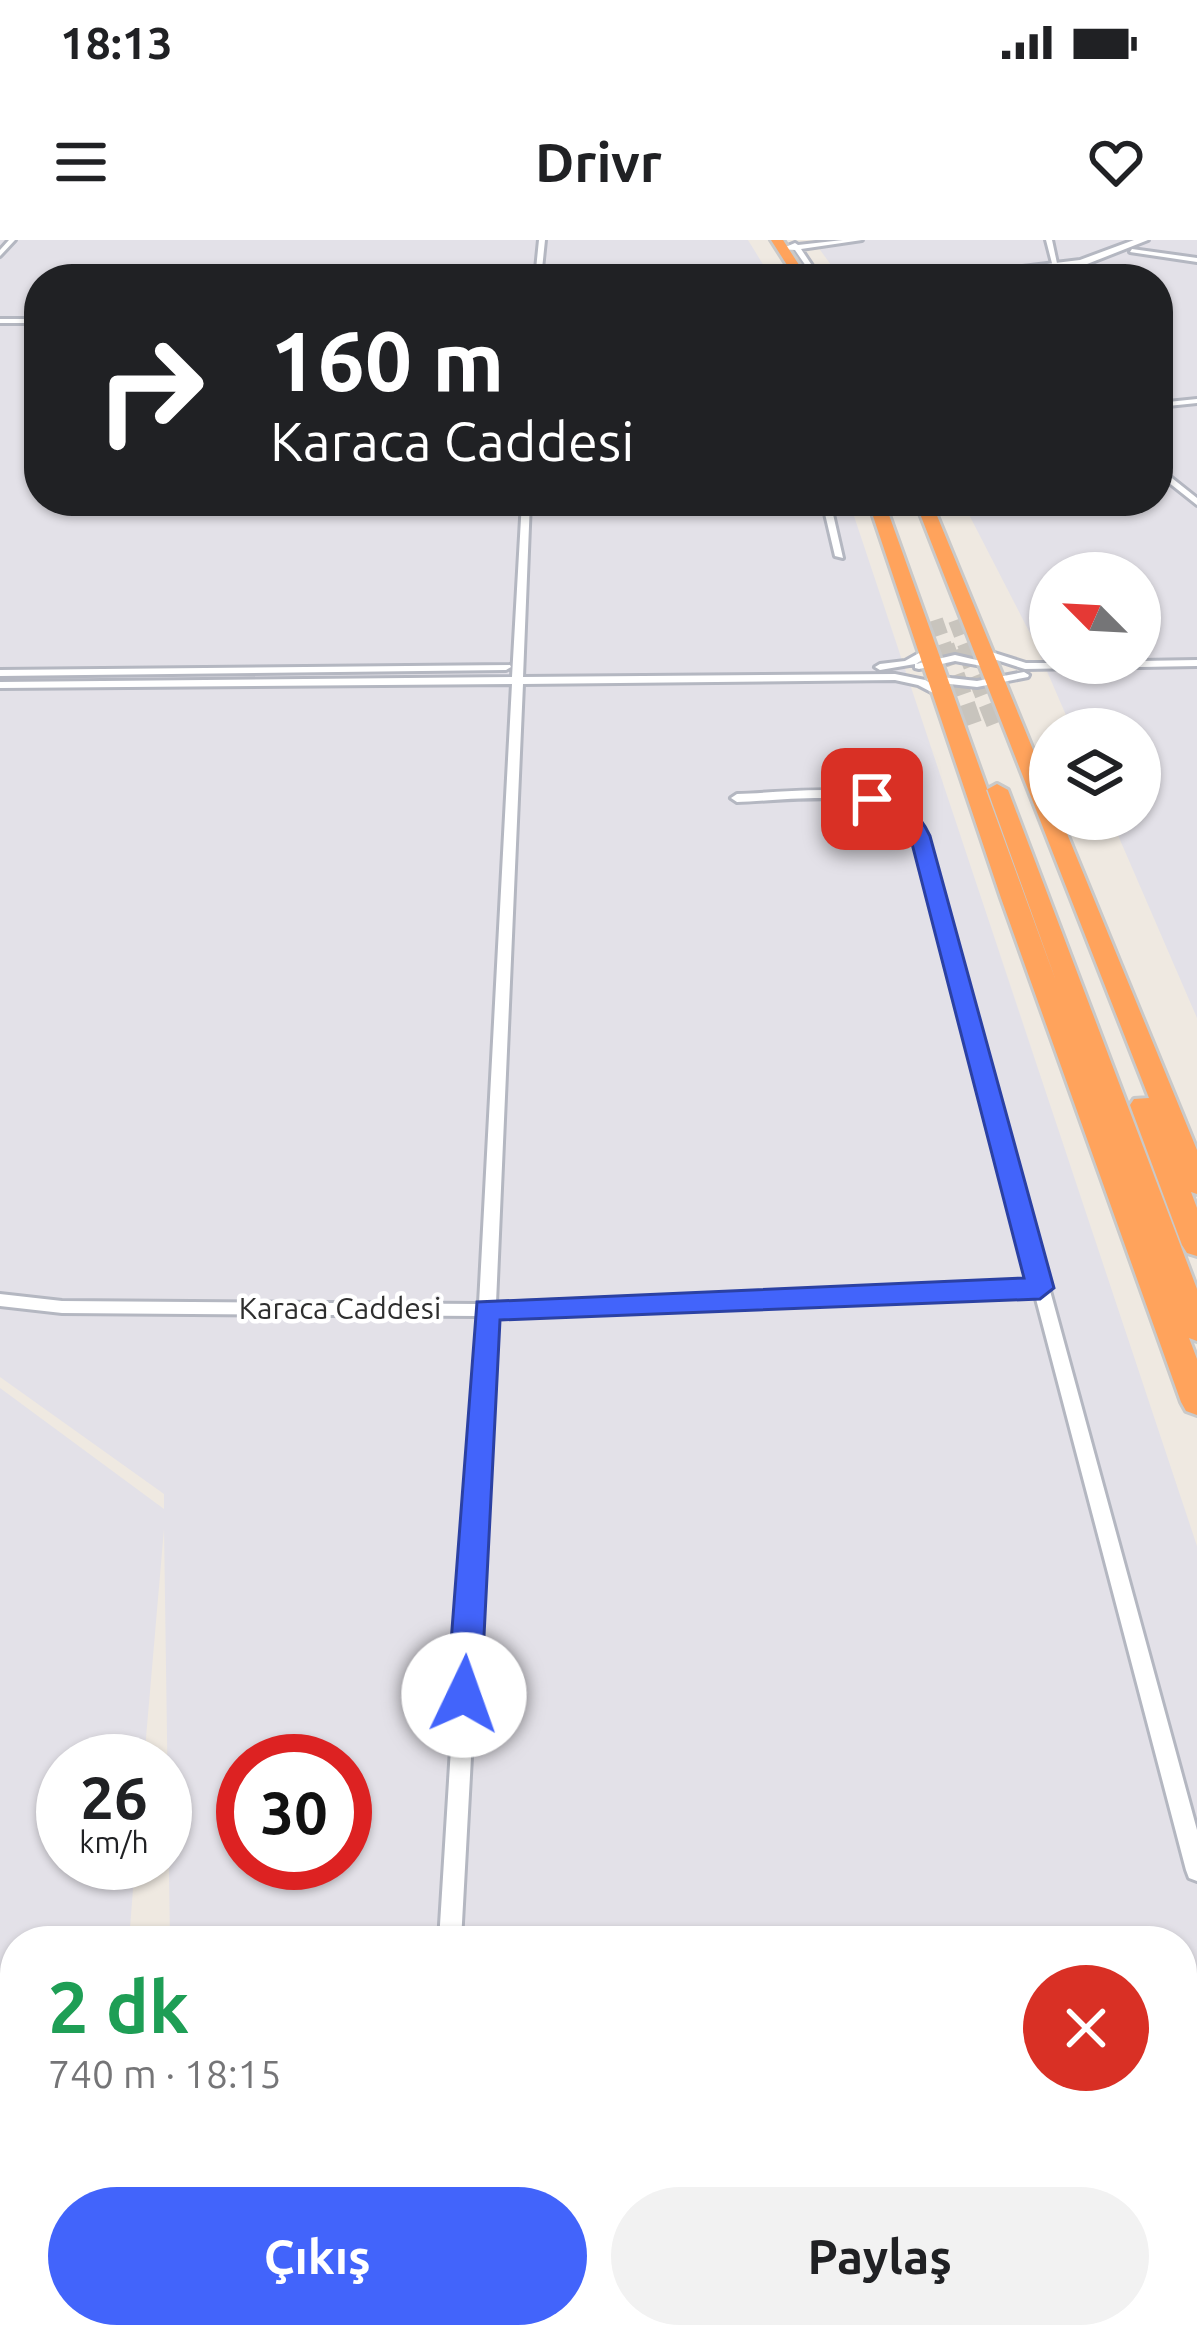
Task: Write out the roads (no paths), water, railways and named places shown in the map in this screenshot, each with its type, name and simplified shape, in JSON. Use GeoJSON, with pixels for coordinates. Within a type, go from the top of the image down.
{"type":"FeatureCollection","features":[{"type":"Feature","properties":{"kind":"highway"},"geometry":{"type":"LineString","coordinates":[[882,516],[926,621],[949,634],[966,631],[928,516]]}},
{"type":"Feature","properties":{"kind":"highway"},"geometry":{"type":"LineString","coordinates":[[896,516],[935,672],[982,720],[1197,1184]]}},
{"type":"Feature","properties":{"kind":"highway"},"geometry":{"type":"LineString","coordinates":[[917,516],[991,671],[982,720],[1197,1402]]}},
{"type":"Feature","properties":{"kind":"highway"},"geometry":{"type":"LineString","coordinates":[[982,720],[1197,1245]]}},
{"type":"Feature","properties":{"kind":"highway"},"geometry":{"type":"LineString","coordinates":[[982,720],[1197,1329]]}},
{"type":"Feature","properties":{"kind":"street"},"geometry":{"type":"LineString","coordinates":[[0,254],[12,240]]}},
{"type":"Feature","properties":{"kind":"street"},"geometry":{"type":"LineString","coordinates":[[788,244],[859,240]]}},
{"type":"Feature","properties":{"kind":"street"},"geometry":{"type":"LineString","coordinates":[[1127,250],[1143,240]]}},
{"type":"Feature","properties":{"kind":"street"},"geometry":{"type":"LineString","coordinates":[[1076,264],[1158,240]]}},
{"type":"Feature","properties":{"kind":"street"},"geometry":{"type":"LineString","coordinates":[[1127,250],[1197,260]]}},
{"type":"Feature","properties":{"kind":"street"},"geometry":{"type":"LineString","coordinates":[[1173,482],[1197,502]]}},
{"type":"Feature","properties":{"kind":"street"},"geometry":{"type":"LineString","coordinates":[[451,1926],[525,516]]}},
{"type":"Feature","properties":{"kind":"street"},"geometry":{"type":"LineString","coordinates":[[830,516],[840,556]]}},
{"type":"Feature","properties":{"kind":"street"},"geometry":{"type":"LineString","coordinates":[[0,673],[895,672],[921,682],[955,658],[991,671],[1197,672]]}},
{"type":"Feature","properties":{"kind":"street"},"geometry":{"type":"LineString","coordinates":[[895,672],[920,659],[964,685],[991,671],[1197,663]]}},
{"type":"Feature","properties":{"kind":"street"},"geometry":{"type":"LineString","coordinates":[[0,685],[519,672]]}},
{"type":"Feature","properties":{"kind":"street"},"geometry":{"type":"LineString","coordinates":[[737,798],[872,799],[896,806],[911,818],[1197,1870]]}},
{"type":"Feature","properties":{"kind":"street","name":"Karaca Caddesi"},"geometry":{"type":"LineString","coordinates":[[0,1300],[62,1307],[487,1310],[1040,1288]]}},
{"type":"Feature","properties":{"kind":"tunnel"},"geometry":{"type":"LineString","coordinates":[[935,620],[945,649]]}},
{"type":"Feature","properties":{"kind":"tunnel"},"geometry":{"type":"LineString","coordinates":[[956,620],[967,649]]}},
{"type":"Feature","properties":{"kind":"tunnel"},"geometry":{"type":"LineString","coordinates":[[944,646],[973,728]]}},
{"type":"Feature","properties":{"kind":"tunnel"},"geometry":{"type":"LineString","coordinates":[[966,646],[998,727]]}}]}
